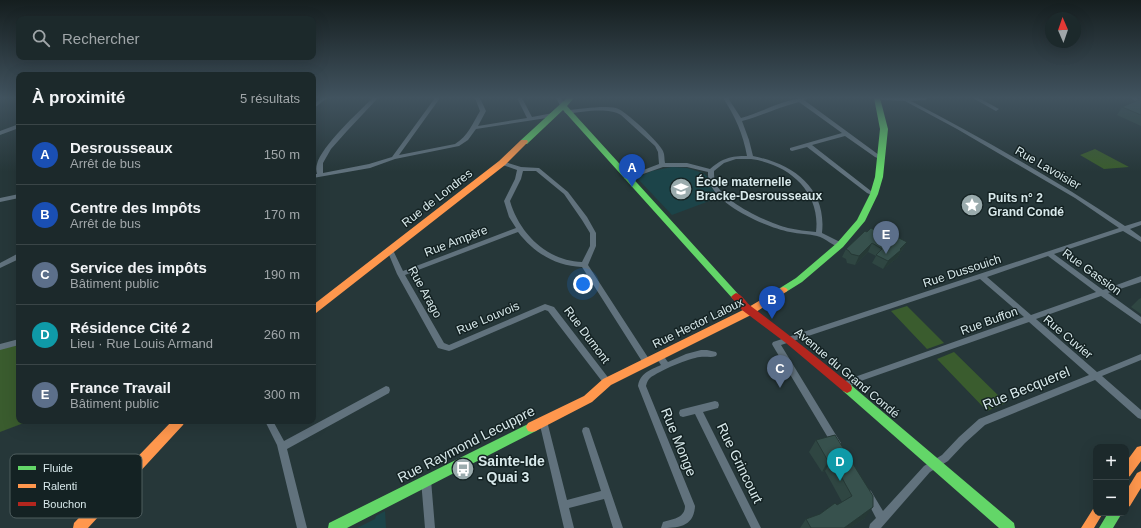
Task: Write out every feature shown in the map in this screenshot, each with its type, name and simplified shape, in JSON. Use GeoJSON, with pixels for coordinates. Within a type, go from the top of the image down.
{"type":"FeatureCollection","features":[{"type":"Feature","properties":{"kind":"street"},"geometry":{"type":"LineString","coordinates":[[320,175],[319,168],[321,161],[334,143],[353,123]]}},
{"type":"Feature","properties":{"kind":"street"},"geometry":{"type":"LineString","coordinates":[[394,158],[420,123]]}},
{"type":"Feature","properties":{"kind":"street"},"geometry":{"type":"LineString","coordinates":[[316,176],[370,166],[394,158],[457,145],[463,142],[477,123]]}},
{"type":"Feature","properties":{"kind":"street"},"geometry":{"type":"LineString","coordinates":[[474,128],[504,123]]}},
{"type":"Feature","properties":{"kind":"street","name":"Rue de Londres"},"geometry":{"type":"LineString","coordinates":[[316,308],[502,163],[545,123]]}},
{"type":"Feature","properties":{"kind":"street","name":"Avenue du Grand Condé"},"geometry":{"type":"LineString","coordinates":[[578,123],[627,178],[750,311],[790,340],[914,444],[1009,528]]}},
{"type":"Feature","properties":{"kind":"street"},"geometry":{"type":"LineString","coordinates":[[632,123],[657,145],[661,152],[662,165]]}},
{"type":"Feature","properties":{"kind":"street"},"geometry":{"type":"LineString","coordinates":[[741,123],[745,131],[750,157]]}},
{"type":"Feature","properties":{"kind":"street"},"geometry":{"type":"LineString","coordinates":[[831,123],[882,158]]}},
{"type":"Feature","properties":{"kind":"street","name":"Rue Hector Laloux"},"geometry":{"type":"LineString","coordinates":[[607,382],[646,361],[750,311],[799,280],[840,245],[861,221],[874,194],[882,158],[884,129],[882,123]]}},
{"type":"Feature","properties":{"kind":"street","name":"Rue Lavoisier"},"geometry":{"type":"LineString","coordinates":[[949,123],[1087,203],[1140,238]]}},
{"type":"Feature","properties":{"kind":"street"},"geometry":{"type":"LineString","coordinates":[[0,133],[16,127]]}},
{"type":"Feature","properties":{"kind":"street"},"geometry":{"type":"LineString","coordinates":[[792,149],[846,134]]}},
{"type":"Feature","properties":{"kind":"street"},"geometry":{"type":"LineString","coordinates":[[808,145],[827,157],[837,168],[869,192],[874,194]]}},
{"type":"Feature","properties":{"kind":"street"},"geometry":{"type":"LineString","coordinates":[[711,171],[727,159],[750,157],[763,160],[787,170],[808,188],[819,208],[819,234]]}},
{"type":"Feature","properties":{"kind":"street"},"geometry":{"type":"LineString","coordinates":[[502,163],[520,169],[533,168],[546,175],[566,193],[585,219],[593,233],[591,253],[584,265]]}},
{"type":"Feature","properties":{"kind":"street"},"geometry":{"type":"LineString","coordinates":[[627,178],[662,165],[687,165],[711,171]]}},
{"type":"Feature","properties":{"kind":"street"},"geometry":{"type":"LineString","coordinates":[[520,169],[517,182],[507,201],[509,209],[520,230],[549,257],[574,265],[584,265]]}},
{"type":"Feature","properties":{"kind":"street"},"geometry":{"type":"LineString","coordinates":[[711,171],[716,188],[727,199],[744,211],[764,222],[797,232],[819,234],[840,245]]}},
{"type":"Feature","properties":{"kind":"street"},"geometry":{"type":"LineString","coordinates":[[0,200],[16,197]]}},
{"type":"Feature","properties":{"kind":"street","name":"Rue Dussouich"},"geometry":{"type":"LineString","coordinates":[[842,453],[776,344],[1141,223]]}},
{"type":"Feature","properties":{"kind":"street","name":"Rue Ampère"},"geometry":{"type":"LineString","coordinates":[[401,274],[520,230]]}},
{"type":"Feature","properties":{"kind":"street","name":"Rue Arago"},"geometry":{"type":"LineString","coordinates":[[390,250],[401,274],[441,346]]}},
{"type":"Feature","properties":{"kind":"street","name":"Rue Gassion"},"geometry":{"type":"LineString","coordinates":[[1049,254],[1141,321]]}},
{"type":"Feature","properties":{"kind":"street"},"geometry":{"type":"LineString","coordinates":[[0,266],[16,258]]}},
{"type":"Feature","properties":{"kind":"street"},"geometry":{"type":"LineString","coordinates":[[584,265],[646,361]]}},
{"type":"Feature","properties":{"kind":"street","name":"Rue Cuvier"},"geometry":{"type":"LineString","coordinates":[[981,276],[1141,415]]}},
{"type":"Feature","properties":{"kind":"street","name":"Rue Buffon"},"geometry":{"type":"LineString","coordinates":[[844,386],[1141,279]]}},
{"type":"Feature","properties":{"kind":"street","name":"Rue Louvois"},"geometry":{"type":"LineString","coordinates":[[441,346],[449,348],[545,307]]}},
{"type":"Feature","properties":{"kind":"street","name":"Rue Dumont"},"geometry":{"type":"LineString","coordinates":[[545,307],[551,309],[607,382]]}},
{"type":"Feature","properties":{"kind":"street"},"geometry":{"type":"LineString","coordinates":[[0,347],[16,343]]}},
{"type":"Feature","properties":{"kind":"street"},"geometry":{"type":"LineString","coordinates":[[659,356],[666,366],[696,354],[707,352],[713,354]]}},
{"type":"Feature","properties":{"kind":"street","name":"Rue Becquerel"},"geometry":{"type":"LineString","coordinates":[[874,528],[927,469],[945,458],[982,422],[1141,357]]}},
{"type":"Feature","properties":{"kind":"street","name":"Rue Monge"},"geometry":{"type":"LineString","coordinates":[[666,366],[645,377],[642,381],[642,386],[690,506],[691,513],[688,517],[667,526],[666,528]]}},
{"type":"Feature","properties":{"kind":"street","name":"Rue Raymond Lecuppre"},"geometry":{"type":"LineString","coordinates":[[334,528],[588,399],[607,382]]}},
{"type":"Feature","properties":{"kind":"street"},"geometry":{"type":"LineString","coordinates":[[282,447],[386,390]]}},
{"type":"Feature","properties":{"kind":"street"},"geometry":{"type":"LineString","coordinates":[[683,414],[715,405]]}},
{"type":"Feature","properties":{"kind":"street","name":"Rue Grincourt"},"geometry":{"type":"LineString","coordinates":[[698,410],[756,528]]}},
{"type":"Feature","properties":{"kind":"street"},"geometry":{"type":"LineString","coordinates":[[543,421],[569,528]]}},
{"type":"Feature","properties":{"kind":"street"},"geometry":{"type":"LineString","coordinates":[[142,459],[176,424]]}},
{"type":"Feature","properties":{"kind":"street"},"geometry":{"type":"LineString","coordinates":[[270,424],[282,447],[302,528]]}},
{"type":"Feature","properties":{"kind":"street"},"geometry":{"type":"LineString","coordinates":[[586,432],[618,528]]}},
{"type":"Feature","properties":{"kind":"street"},"geometry":{"type":"LineString","coordinates":[[1129,468],[1141,451]]}},
{"type":"Feature","properties":{"kind":"street"},"geometry":{"type":"LineString","coordinates":[[1129,497],[1141,478]]}},
{"type":"Feature","properties":{"kind":"street"},"geometry":{"type":"LineString","coordinates":[[426,480],[430,528]]}},
{"type":"Feature","properties":{"kind":"street"},"geometry":{"type":"LineString","coordinates":[[863,486],[882,518]]}},
{"type":"Feature","properties":{"kind":"street"},"geometry":{"type":"LineString","coordinates":[[564,505],[607,494]]}},
{"type":"Feature","properties":{"kind":"street"},"geometry":{"type":"LineString","coordinates":[[1087,528],[1095,516]]}},
{"type":"Feature","properties":{"kind":"street"},"geometry":{"type":"LineString","coordinates":[[1104,528],[1114,516]]}},
{"type":"Feature","properties":{"kind":"street"},"geometry":{"type":"LineString","coordinates":[[79,528],[88,518]]}},
{"type":"Feature","properties":{"kind":"shaded area","name":"École maternelle Bracke-Desrousseaux"},"geometry":{"type":"Polygon","coordinates":[[[672,167],[687,168],[703,173],[708,177],[711,187],[720,197],[672,215],[637,178],[652,171],[672,167]]]}},
{"type":"Feature","properties":{"kind":"shaded area"},"geometry":{"type":"Polygon","coordinates":[[[385,511],[386,528],[357,528],[375,519],[376,516],[385,511]]]}},
{"type":"Feature","properties":{"kind":"green space"},"geometry":{"type":"Polygon","coordinates":[[[1095,149],[1129,167],[1104,169],[1080,155],[1095,149]]]}},
{"type":"Feature","properties":{"kind":"green space"},"geometry":{"type":"Polygon","coordinates":[[[907,306],[944,343],[927,349],[891,311],[907,306]]]}},
{"type":"Feature","properties":{"kind":"green space"},"geometry":{"type":"Polygon","coordinates":[[[16,345],[16,424],[21,424],[0,432],[0,348],[16,345]]]}},
{"type":"Feature","properties":{"kind":"green space"},"geometry":{"type":"Polygon","coordinates":[[[954,352],[1006,403],[987,411],[937,359],[954,352]]]}},
{"type":"Feature","properties":{"kind":"building"},"geometry":{"type":"Polygon","coordinates":[[[871,228],[882,234],[878,238],[888,243],[895,236],[907,242],[900,249],[901,250],[888,261],[876,255],[882,249],[872,243],[859,256],[851,254],[846,249],[865,231],[867,232],[871,228]]]}},
{"type":"Feature","properties":{"kind":"building"},"geometry":{"type":"Polygon","coordinates":[[[835,435],[873,496],[873,507],[844,528],[811,528],[806,519],[820,514],[835,503],[837,505],[852,496],[832,460],[828,461],[816,440],[835,435]]]}},
{"type":"Feature","properties":{"kind":"traffic: fast"},"geometry":{"type":"LineString","coordinates":[[524,142],[545,123]]}},
{"type":"Feature","properties":{"kind":"traffic: fast"},"geometry":{"type":"LineString","coordinates":[[578,123],[736,297]]}},
{"type":"Feature","properties":{"kind":"traffic: fast"},"geometry":{"type":"LineString","coordinates":[[783,290],[799,280],[840,245],[861,221],[874,194],[879,177],[884,129],[883,123]]}},
{"type":"Feature","properties":{"kind":"traffic: fast"},"geometry":{"type":"LineString","coordinates":[[847,388],[1009,528]]}},
{"type":"Feature","properties":{"kind":"traffic: fast"},"geometry":{"type":"LineString","coordinates":[[334,528],[532,427]]}},
{"type":"Feature","properties":{"kind":"traffic: fast"},"geometry":{"type":"LineString","coordinates":[[1105,528],[1114,516]]}},
{"type":"Feature","properties":{"kind":"traffic: slow"},"geometry":{"type":"LineString","coordinates":[[316,308],[502,163],[524,142]]}},
{"type":"Feature","properties":{"kind":"traffic: slow"},"geometry":{"type":"LineString","coordinates":[[532,427],[588,399],[607,382],[750,311],[783,290]]}},
{"type":"Feature","properties":{"kind":"traffic: slow"},"geometry":{"type":"LineString","coordinates":[[142,461],[176,424]]}},
{"type":"Feature","properties":{"kind":"traffic: slow"},"geometry":{"type":"LineString","coordinates":[[1129,468],[1141,451]]}},
{"type":"Feature","properties":{"kind":"traffic: slow"},"geometry":{"type":"LineString","coordinates":[[1129,497],[1141,477]]}},
{"type":"Feature","properties":{"kind":"traffic: slow"},"geometry":{"type":"LineString","coordinates":[[1087,528],[1095,516]]}},
{"type":"Feature","properties":{"kind":"traffic: slow"},"geometry":{"type":"LineString","coordinates":[[79,528],[88,518]]}},
{"type":"Feature","properties":{"kind":"traffic: jam"},"geometry":{"type":"LineString","coordinates":[[736,297],[745,307],[790,340],[847,388]]}},
{"type":"Feature","properties":{"kind":"place","name":"Desrousseaux"},"geometry":{"type":"Point","coordinates":[632,187]}},
{"type":"Feature","properties":{"kind":"place","name":"École maternelle Bracke-Desrousseaux"},"geometry":{"type":"Point","coordinates":[681,189]}},
{"type":"Feature","properties":{"kind":"place","name":"Puits n° 2 Grand Condé"},"geometry":{"type":"Point","coordinates":[972,205]}},
{"type":"Feature","properties":{"kind":"place","name":"France Travail"},"geometry":{"type":"Point","coordinates":[886,254]}},
{"type":"Feature","properties":{"kind":"place","name":"Centre des Impôts"},"geometry":{"type":"Point","coordinates":[772,319]}},
{"type":"Feature","properties":{"kind":"place","name":"Service des impôts"},"geometry":{"type":"Point","coordinates":[780,388]}},
{"type":"Feature","properties":{"kind":"place","name":"Sainte-Ide - Quai 3"},"geometry":{"type":"Point","coordinates":[463,469]}},
{"type":"Feature","properties":{"kind":"place","name":"Résidence Cité 2"},"geometry":{"type":"Point","coordinates":[840,481]}}]}
